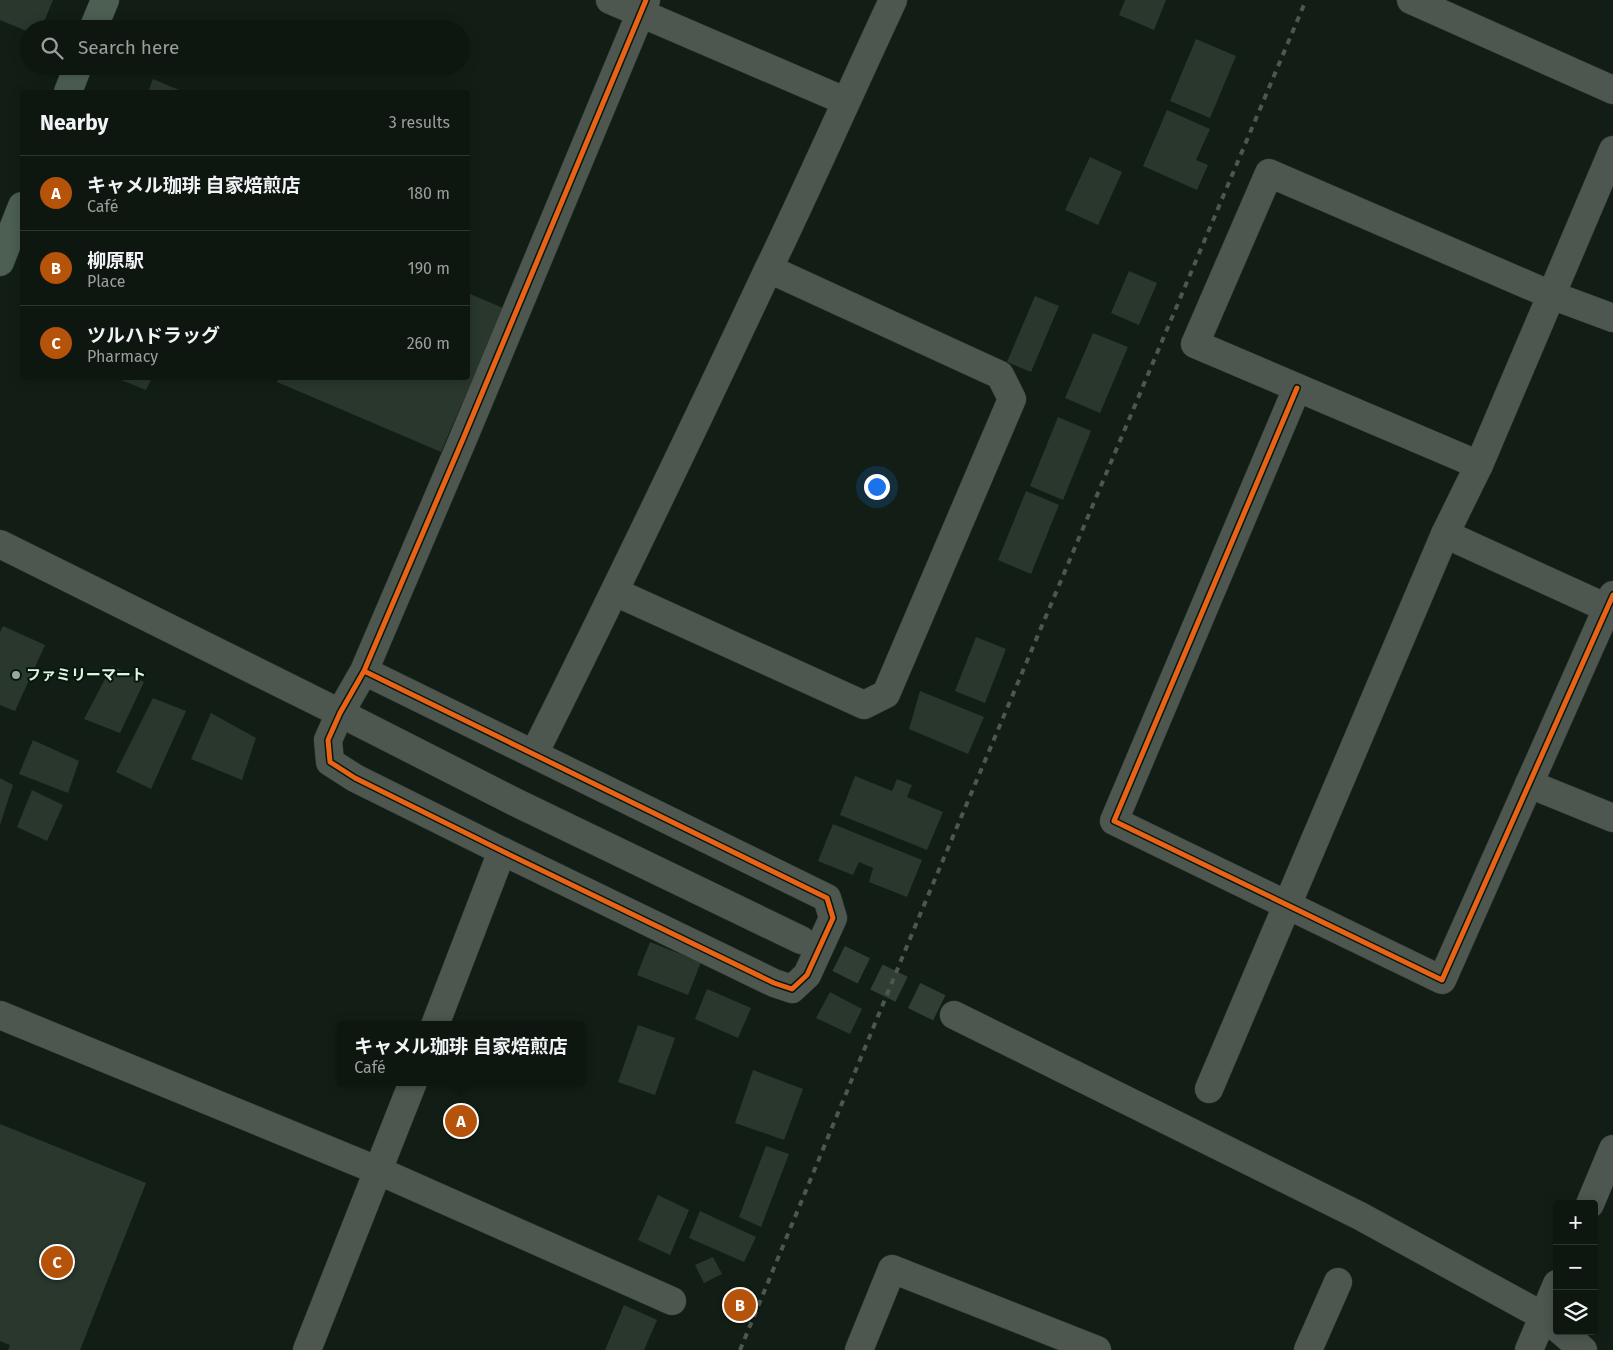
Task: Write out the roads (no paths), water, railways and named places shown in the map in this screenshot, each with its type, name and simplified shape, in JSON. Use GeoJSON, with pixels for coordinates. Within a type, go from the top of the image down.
{"type":"FeatureCollection","features":[{"type":"Feature","properties":{"kind":"highway"},"geometry":{"type":"LineString","coordinates":[[97,20],[105,0]]}},
{"type":"Feature","properties":{"kind":"highway"},"geometry":{"type":"LineString","coordinates":[[69,90],[75,75]]}},
{"type":"Feature","properties":{"kind":"highway"},"geometry":{"type":"LineString","coordinates":[[0,262],[20,211]]}},
{"type":"Feature","properties":{"kind":"street"},"geometry":{"type":"LineString","coordinates":[[610,0],[643,7],[845,101]]}},
{"type":"Feature","properties":{"kind":"street"},"geometry":{"type":"LineString","coordinates":[[534,754],[615,592],[769,268],[893,0]]}},
{"type":"Feature","properties":{"kind":"street"},"geometry":{"type":"LineString","coordinates":[[1411,0],[1613,90]]}},
{"type":"Feature","properties":{"kind":"street"},"geometry":{"type":"LineString","coordinates":[[364,671],[827,898],[833,918],[807,975],[792,989],[774,983],[502,852],[355,778],[330,762],[328,740],[340,713],[364,671],[467,430],[643,7]]}},
{"type":"Feature","properties":{"kind":"street"},"geometry":{"type":"LineString","coordinates":[[1209,1089],[1445,534],[1479,465],[1613,150]]}},
{"type":"Feature","properties":{"kind":"street"},"geometry":{"type":"LineString","coordinates":[[1479,465],[1195,344],[1269,173],[1551,295],[1613,318]]}},
{"type":"Feature","properties":{"kind":"street"},"geometry":{"type":"LineString","coordinates":[[615,592],[864,705],[886,694],[1012,399],[1000,375],[769,268]]}},
{"type":"Feature","properties":{"kind":"street"},"geometry":{"type":"LineString","coordinates":[[1297,388],[1114,821],[1442,980],[1610,602],[1445,534]]}},
{"type":"Feature","properties":{"kind":"street"},"geometry":{"type":"LineString","coordinates":[[0,544],[517,803],[801,940]]}},
{"type":"Feature","properties":{"kind":"street"},"geometry":{"type":"LineString","coordinates":[[1529,784],[1613,818]]}},
{"type":"Feature","properties":{"kind":"street"},"geometry":{"type":"LineString","coordinates":[[437,1021],[502,852]]}},
{"type":"Feature","properties":{"kind":"street"},"geometry":{"type":"LineString","coordinates":[[0,1015],[379,1171],[672,1301]]}},
{"type":"Feature","properties":{"kind":"street"},"geometry":{"type":"LineString","coordinates":[[954,1015],[1360,1216],[1553,1324]]}},
{"type":"Feature","properties":{"kind":"street"},"geometry":{"type":"LineString","coordinates":[[307,1350],[411,1086]]}},
{"type":"Feature","properties":{"kind":"street"},"geometry":{"type":"LineString","coordinates":[[1592,1200],[1613,1149]]}},
{"type":"Feature","properties":{"kind":"street"},"geometry":{"type":"LineString","coordinates":[[859,1350],[892,1269],[1097,1350]]}},
{"type":"Feature","properties":{"kind":"street"},"geometry":{"type":"LineString","coordinates":[[1308,1350],[1338,1282]]}},
{"type":"Feature","properties":{"kind":"street"},"geometry":{"type":"LineString","coordinates":[[1529,1350],[1553,1326]]}},
{"type":"Feature","properties":{"kind":"street"},"geometry":{"type":"LineString","coordinates":[[1566,1335],[1583,1350]]}},
{"type":"Feature","properties":{"kind":"tunnel"},"geometry":{"type":"LineString","coordinates":[[801,940],[954,1015]]}},
{"type":"Feature","properties":{"kind":"railway"},"geometry":{"type":"LineString","coordinates":[[740,1350],[919,917],[1306,0]]}},
{"type":"Feature","properties":{"kind":"place","name":"ファミリーマート"},"geometry":{"type":"Point","coordinates":[16,675]}},
{"type":"Feature","properties":{"kind":"place","name":"キャメル珈琲 自家焙煎店"},"geometry":{"type":"Point","coordinates":[461,1121]}},
{"type":"Feature","properties":{"kind":"place","name":"ツルハドラッグ"},"geometry":{"type":"Point","coordinates":[57,1262]}},
{"type":"Feature","properties":{"kind":"place","name":"柳原駅"},"geometry":{"type":"Point","coordinates":[740,1305]}}]}
